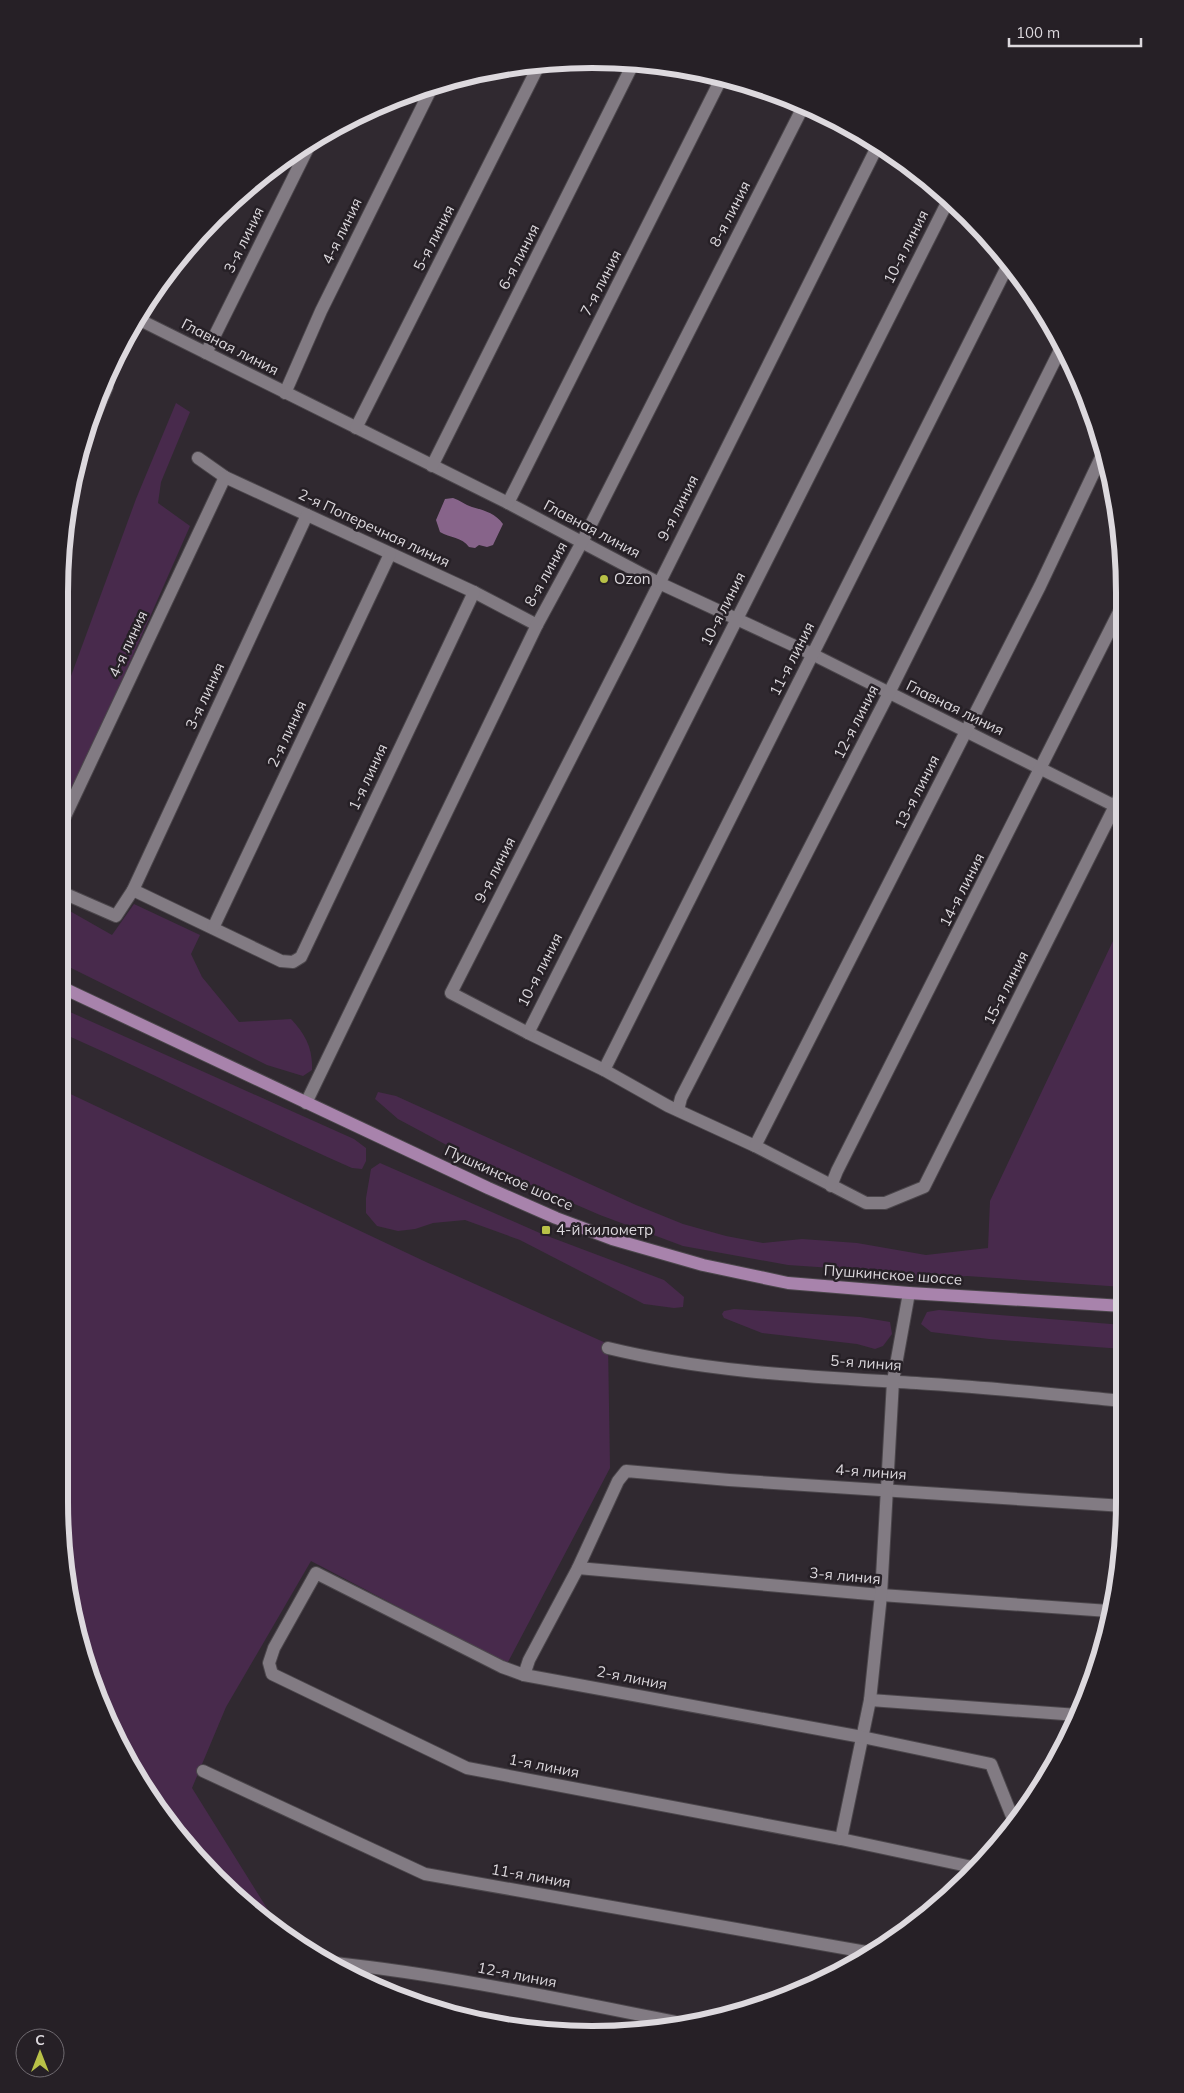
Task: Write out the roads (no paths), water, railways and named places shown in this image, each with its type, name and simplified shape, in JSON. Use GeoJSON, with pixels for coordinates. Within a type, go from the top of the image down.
{"type":"FeatureCollection","features":[{"type":"Feature","properties":{"kind":"main road","name":"Пушкинское шоссе"},"geometry":{"type":"LineString","coordinates":[[67,990],[496,1191],[556,1218],[612,1239],[703,1265],[788,1283],[908,1293],[1116,1306]]}},
{"type":"Feature","properties":{"kind":"street","name":"6-я линия"},"geometry":{"type":"LineString","coordinates":[[432,466],[630,69]]}},
{"type":"Feature","properties":{"kind":"street","name":"5-я линия"},"geometry":{"type":"LineString","coordinates":[[356,428],[536,71]]}},
{"type":"Feature","properties":{"kind":"street","name":"7-я линия"},"geometry":{"type":"LineString","coordinates":[[508,503],[719,83]]}},
{"type":"Feature","properties":{"kind":"street","name":"4-я линия"},"geometry":{"type":"LineString","coordinates":[[284,393],[321,311],[429,93]]}},
{"type":"Feature","properties":{"kind":"street","name":"8-я линия"},"geometry":{"type":"LineString","coordinates":[[306,1102],[537,625],[582,542],[801,111]]}},
{"type":"Feature","properties":{"kind":"street","name":"9-я линия"},"geometry":{"type":"LineString","coordinates":[[528,1033],[451,993],[875,151]]}},
{"type":"Feature","properties":{"kind":"street","name":"3-я линия"},"geometry":{"type":"LineString","coordinates":[[206,353],[305,153]]}},
{"type":"Feature","properties":{"kind":"street","name":"10-я линия"},"geometry":{"type":"LineString","coordinates":[[528,1033],[946,205]]}},
{"type":"Feature","properties":{"kind":"street","name":"11-я линия"},"geometry":{"type":"LineString","coordinates":[[604,1070],[1006,270]]}},
{"type":"Feature","properties":{"kind":"street","name":"Главная линия"},"geometry":{"type":"LineString","coordinates":[[143,322],[508,503],[659,583],[812,654],[1115,806]]}},
{"type":"Feature","properties":{"kind":"street","name":"12-я линия"},"geometry":{"type":"LineString","coordinates":[[673,1108],[681,1098],[889,693],[1058,353]]}},
{"type":"Feature","properties":{"kind":"street","name":"2-я Поперечная линия"},"geometry":{"type":"LineString","coordinates":[[198,458],[224,477],[474,592],[537,625]]}},
{"type":"Feature","properties":{"kind":"street","name":"13-я линия"},"geometry":{"type":"LineString","coordinates":[[755,1146],[1040,586],[1100,461]]}},
{"type":"Feature","properties":{"kind":"street","name":"4-я линия"},"geometry":{"type":"LineString","coordinates":[[67,812],[224,477]]}},
{"type":"Feature","properties":{"kind":"street","name":"3-я линия"},"geometry":{"type":"LineString","coordinates":[[67,895],[116,916],[132,890],[307,515]]}},
{"type":"Feature","properties":{"kind":"street","name":"2-я линия"},"geometry":{"type":"LineString","coordinates":[[213,928],[390,554]]}},
{"type":"Feature","properties":{"kind":"street","name":"1-я линия"},"geometry":{"type":"LineString","coordinates":[[213,928],[281,960],[293,962],[300,957],[474,592]]}},
{"type":"Feature","properties":{"kind":"street","name":"14-я линия"},"geometry":{"type":"LineString","coordinates":[[832,1186],[837,1171],[1116,618]]}},
{"type":"Feature","properties":{"kind":"street","name":"15-я линия"},"geometry":{"type":"LineString","coordinates":[[832,1186],[866,1203],[885,1203],[914,1193],[924,1187],[1115,806]]}},
{"type":"Feature","properties":{"kind":"street"},"geometry":{"type":"LineString","coordinates":[[132,890],[213,928]]}},
{"type":"Feature","properties":{"kind":"street"},"geometry":{"type":"LineString","coordinates":[[528,1033],[604,1070],[673,1108],[755,1146],[832,1186]]}},
{"type":"Feature","properties":{"kind":"street"},"geometry":{"type":"LineString","coordinates":[[841,1839],[870,1700],[882,1595],[893,1382],[908,1293]]}},
{"type":"Feature","properties":{"kind":"street","name":"5-я линия"},"geometry":{"type":"LineString","coordinates":[[608,1348],[654,1359],[767,1373],[1116,1400]]}},
{"type":"Feature","properties":{"kind":"street","name":"4-я линия"},"geometry":{"type":"LineString","coordinates":[[578,1568],[618,1481],[626,1471],[729,1480],[1116,1506]]}},
{"type":"Feature","properties":{"kind":"street","name":"3-я линия"},"geometry":{"type":"LineString","coordinates":[[578,1568],[882,1595],[1104,1611]]}},
{"type":"Feature","properties":{"kind":"street"},"geometry":{"type":"LineString","coordinates":[[524,1675],[529,1660],[578,1568]]}},
{"type":"Feature","properties":{"kind":"street","name":"2-я линия"},"geometry":{"type":"LineString","coordinates":[[316,1573],[502,1667],[524,1675],[862,1737],[991,1764],[1012,1814]]}},
{"type":"Feature","properties":{"kind":"street","name":"1-я линия"},"geometry":{"type":"LineString","coordinates":[[316,1573],[274,1648],[269,1663],[272,1674],[467,1768],[841,1839],[968,1866]]}},
{"type":"Feature","properties":{"kind":"street"},"geometry":{"type":"LineString","coordinates":[[870,1700],[1071,1715]]}},
{"type":"Feature","properties":{"kind":"street","name":"11-я линия"},"geometry":{"type":"LineString","coordinates":[[203,1771],[424,1874],[860,1951]]}},
{"type":"Feature","properties":{"kind":"street","name":"12-я линия"},"geometry":{"type":"LineString","coordinates":[[347,1964],[378,1967],[665,2020]]}},
{"type":"Feature","properties":{"kind":"place","name":"Ozon"},"geometry":{"type":"Point","coordinates":[604,579]}},
{"type":"Feature","properties":{"kind":"place","name":"4-й километр"},"geometry":{"type":"Point","coordinates":[546,1230]}}]}
